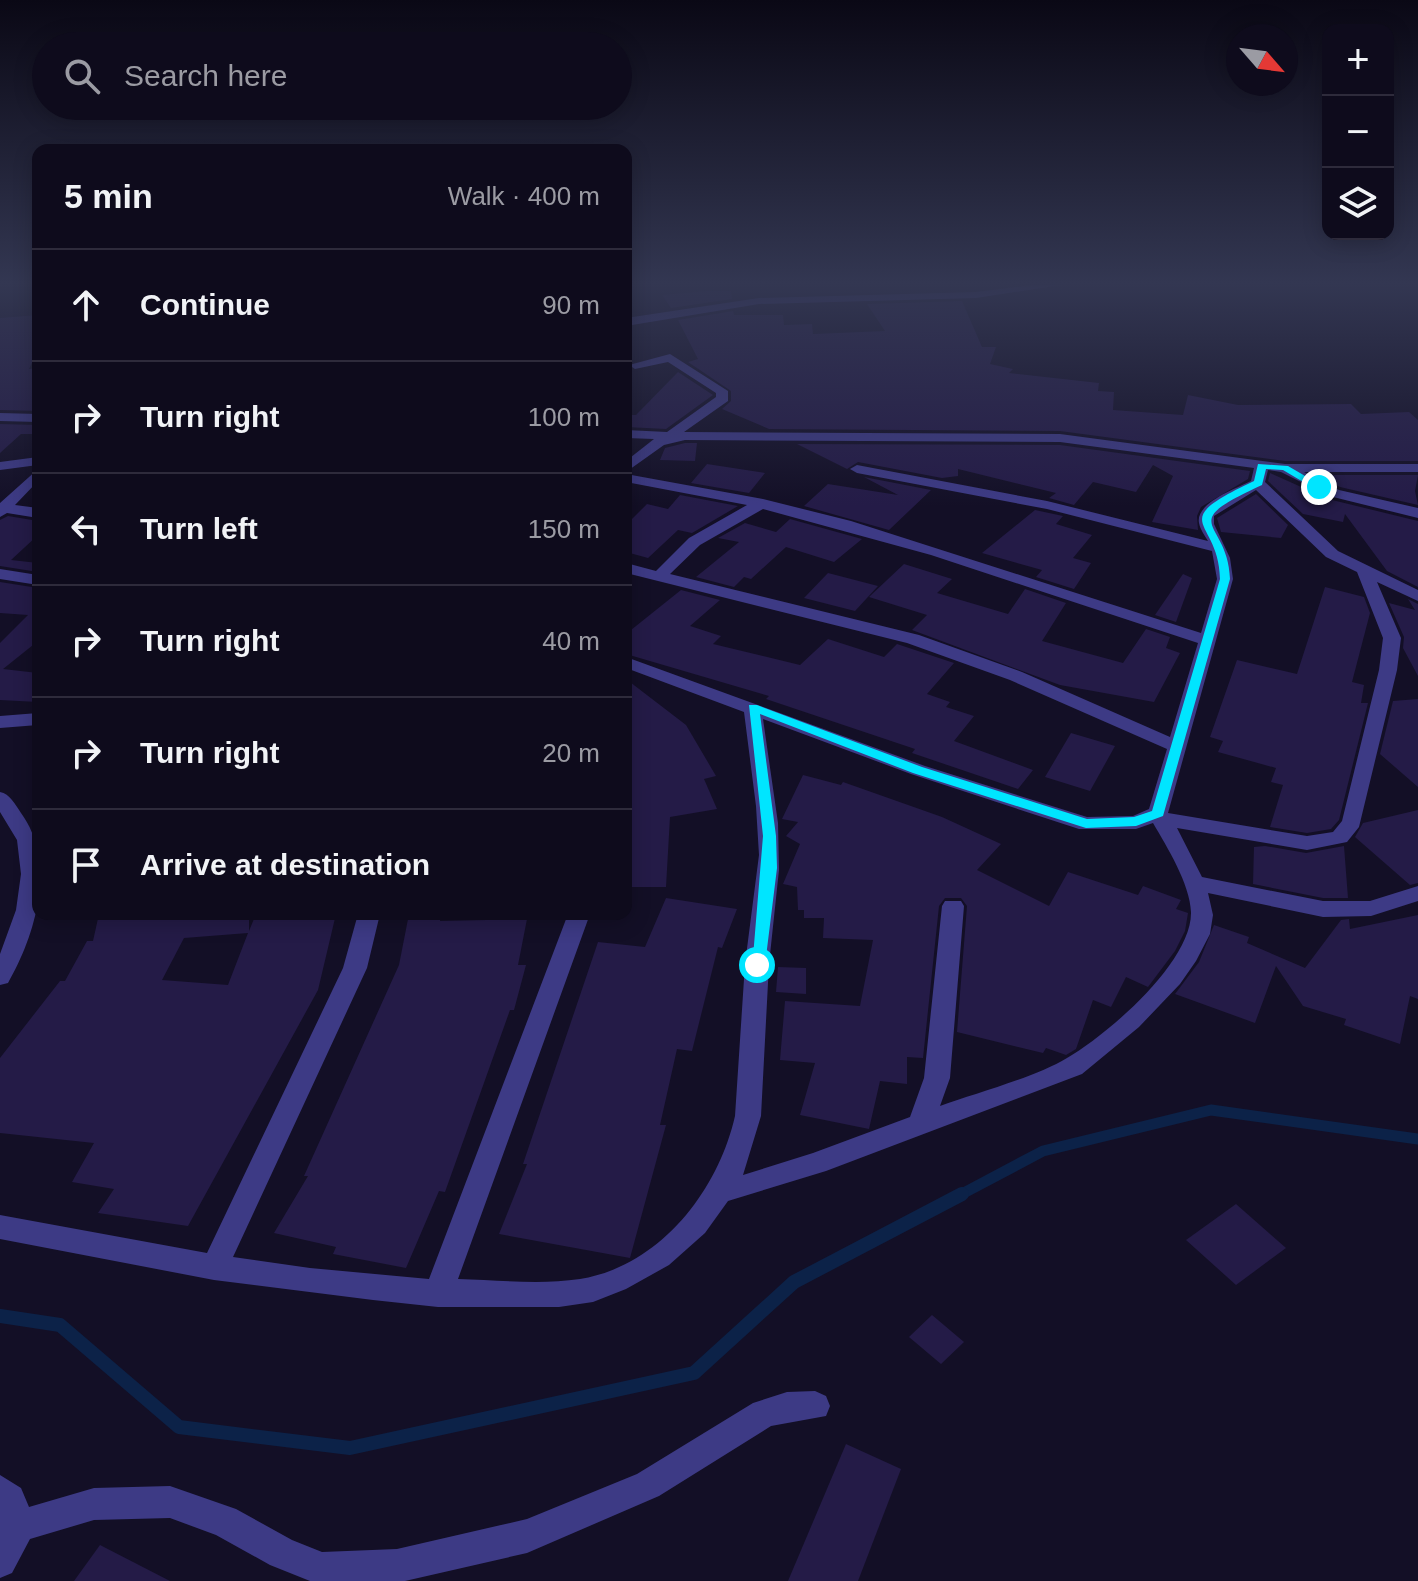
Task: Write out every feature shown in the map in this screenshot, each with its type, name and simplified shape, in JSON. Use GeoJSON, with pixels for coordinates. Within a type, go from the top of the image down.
{"type":"FeatureCollection","features":[{"type":"Feature","properties":{"kind":"street"},"geometry":{"type":"LineString","coordinates":[[635,365],[666,359]]}},
{"type":"Feature","properties":{"kind":"street"},"geometry":{"type":"LineString","coordinates":[[632,463],[659,442],[677,436],[723,398],[722,391],[671,359]]}},
{"type":"Feature","properties":{"kind":"street"},"geometry":{"type":"LineString","coordinates":[[0,417],[32,418]]}},
{"type":"Feature","properties":{"kind":"street"},"geometry":{"type":"LineString","coordinates":[[632,434],[1060,438],[1260,474],[1332,554],[1418,596]]}},
{"type":"Feature","properties":{"kind":"street"},"geometry":{"type":"LineString","coordinates":[[0,466],[32,462]]}},
{"type":"Feature","properties":{"kind":"street"},"geometry":{"type":"LineString","coordinates":[[1285,468],[1334,493],[1418,513]]}},
{"type":"Feature","properties":{"kind":"street"},"geometry":{"type":"LineString","coordinates":[[719,1193],[817,1163],[1073,1067],[1107,1046],[1155,998],[1187,955],[1203,919],[1201,902],[1160,816],[1175,746],[1225,579],[1225,563],[1205,525],[1207,513],[1260,474],[1285,468],[1418,468]]}},
{"type":"Feature","properties":{"kind":"street"},"geometry":{"type":"LineString","coordinates":[[857,469],[1047,505],[1218,548]]}},
{"type":"Feature","properties":{"kind":"street"},"geometry":{"type":"LineString","coordinates":[[2,510],[32,479]]}},
{"type":"Feature","properties":{"kind":"street"},"geometry":{"type":"LineString","coordinates":[[632,479],[763,503],[963,559],[1206,640]]}},
{"type":"Feature","properties":{"kind":"street"},"geometry":{"type":"LineString","coordinates":[[661,575],[677,554],[707,532],[763,503]]}},
{"type":"Feature","properties":{"kind":"street"},"geometry":{"type":"LineString","coordinates":[[2,510],[32,512]]}},
{"type":"Feature","properties":{"kind":"street"},"geometry":{"type":"LineString","coordinates":[[632,569],[913,639],[1016,676],[1175,746]]}},
{"type":"Feature","properties":{"kind":"street"},"geometry":{"type":"LineString","coordinates":[[632,664],[918,770],[1086,824],[1136,822],[1160,816],[1307,843],[1340,837],[1352,822],[1388,670],[1392,638],[1365,572]]}},
{"type":"Feature","properties":{"kind":"street"},"geometry":{"type":"LineString","coordinates":[[0,574],[32,579]]}},
{"type":"Feature","properties":{"kind":"street"},"geometry":{"type":"LineString","coordinates":[[0,1227],[214,1268],[342,1287],[438,1294],[590,1290],[657,1261],[679,1241],[719,1193],[744,1136],[757,965],[770,868],[753,708]]}},
{"type":"Feature","properties":{"kind":"street"},"geometry":{"type":"LineString","coordinates":[[0,722],[32,719]]}},
{"type":"Feature","properties":{"kind":"street"},"geometry":{"type":"LineString","coordinates":[[0,798],[8,820],[27,838],[30,883],[24,919],[0,977]]}},
{"type":"Feature","properties":{"kind":"street"},"geometry":{"type":"LineString","coordinates":[[1192,882],[1323,909],[1371,908],[1418,893]]}},
{"type":"Feature","properties":{"kind":"street"},"geometry":{"type":"LineString","coordinates":[[921,1124],[937,1078],[953,906]]}},
{"type":"Feature","properties":{"kind":"street"},"geometry":{"type":"LineString","coordinates":[[214,1268],[327,1032],[355,968],[367,920]]}},
{"type":"Feature","properties":{"kind":"street"},"geometry":{"type":"LineString","coordinates":[[438,1294],[577,920]]}},
{"type":"Feature","properties":{"kind":"street"},"geometry":{"type":"LineString","coordinates":[[0,1561],[19,1526],[94,1504],[170,1502],[224,1521],[282,1553],[322,1569],[397,1566],[527,1536],[648,1485],[764,1413],[787,1407],[815,1406]]}},
{"type":"Feature","properties":{"kind":"street"},"geometry":{"type":"LineString","coordinates":[[0,1491],[10,1499],[19,1526]]}},
{"type":"Feature","properties":{"kind":"building"},"geometry":{"type":"Polygon","coordinates":[[[0,359],[32,359],[29,369],[32,369],[32,411],[0,410],[0,359]]]}},
{"type":"Feature","properties":{"kind":"building"},"geometry":{"type":"Polygon","coordinates":[[[698,359],[992,359],[990,364],[1013,369],[1009,373],[1099,383],[1098,391],[1114,392],[1113,410],[1183,415],[1188,395],[1238,405],[1351,404],[1361,414],[1409,412],[1418,420],[1418,461],[1285,461],[1060,431],[769,429],[722,409],[731,401],[731,391],[688,362],[698,359]]]}},
{"type":"Feature","properties":{"kind":"building"},"geometry":{"type":"Polygon","coordinates":[[[678,372],[713,395],[666,429],[632,427],[632,415],[636,415],[678,372]]]}},
{"type":"Feature","properties":{"kind":"building"},"geometry":{"type":"Polygon","coordinates":[[[0,424],[32,425],[32,434],[21,434],[0,453],[0,424]]]}},
{"type":"Feature","properties":{"kind":"building"},"geometry":{"type":"Polygon","coordinates":[[[697,443],[695,461],[660,460],[665,448],[697,443]]]}},
{"type":"Feature","properties":{"kind":"building"},"geometry":{"type":"Polygon","coordinates":[[[797,444],[1060,445],[1250,471],[1248,479],[1201,507],[1197,516],[1198,530],[1152,522],[1173,476],[1153,465],[1136,492],[1093,482],[1074,505],[1049,498],[1056,493],[958,469],[958,476],[942,478],[858,462],[847,469],[797,444]]]}},
{"type":"Feature","properties":{"kind":"building"},"geometry":{"type":"Polygon","coordinates":[[[707,464],[765,473],[749,493],[691,483],[707,464]]]}},
{"type":"Feature","properties":{"kind":"building"},"geometry":{"type":"Polygon","coordinates":[[[1270,473],[1328,499],[1418,521],[1418,587],[1387,571],[1345,514],[1343,522],[1303,514],[1268,481],[1270,473]]]}},
{"type":"Feature","properties":{"kind":"building"},"geometry":{"type":"Polygon","coordinates":[[[1316,475],[1418,475],[1415,491],[1418,505],[1340,487],[1316,475]]]}},
{"type":"Feature","properties":{"kind":"building"},"geometry":{"type":"Polygon","coordinates":[[[864,477],[931,490],[889,530],[804,506],[828,484],[898,495],[864,477]]]}},
{"type":"Feature","properties":{"kind":"building"},"geometry":{"type":"Polygon","coordinates":[[[1256,494],[1288,525],[1281,538],[1221,532],[1217,518],[1256,494]]]}},
{"type":"Feature","properties":{"kind":"building"},"geometry":{"type":"Polygon","coordinates":[[[680,495],[738,506],[692,533],[678,530],[648,558],[632,554],[632,519],[647,504],[668,509],[680,495]]]}},
{"type":"Feature","properties":{"kind":"building"},"geometry":{"type":"Polygon","coordinates":[[[1035,510],[1063,516],[1056,524],[1092,535],[1073,558],[1091,563],[1074,589],[1036,577],[1042,570],[982,553],[1035,510]]]}},
{"type":"Feature","properties":{"kind":"building"},"geometry":{"type":"Polygon","coordinates":[[[8,516],[32,520],[32,541],[11,560],[32,562],[32,571],[0,566],[0,520],[8,516]]]}},
{"type":"Feature","properties":{"kind":"building"},"geometry":{"type":"Polygon","coordinates":[[[790,519],[862,539],[834,562],[786,547],[751,579],[744,577],[734,587],[696,577],[739,542],[718,538],[745,523],[776,532],[790,519]]]}},
{"type":"Feature","properties":{"kind":"building"},"geometry":{"type":"Polygon","coordinates":[[[904,564],[952,579],[937,593],[1008,614],[1025,589],[1066,603],[1042,641],[1123,663],[1146,629],[1170,637],[1166,648],[1180,653],[1154,702],[1060,685],[912,630],[927,615],[869,597],[904,564]]]}},
{"type":"Feature","properties":{"kind":"building"},"geometry":{"type":"Polygon","coordinates":[[[828,573],[878,586],[855,611],[804,598],[828,573]]]}},
{"type":"Feature","properties":{"kind":"building"},"geometry":{"type":"Polygon","coordinates":[[[1183,574],[1192,578],[1176,622],[1155,615],[1183,574]]]}},
{"type":"Feature","properties":{"kind":"building"},"geometry":{"type":"Polygon","coordinates":[[[0,582],[32,587],[32,646],[3,669],[32,672],[32,702],[0,700],[0,643],[28,615],[0,613],[0,582]]]}},
{"type":"Feature","properties":{"kind":"building"},"geometry":{"type":"Polygon","coordinates":[[[1325,587],[1364,597],[1370,613],[1352,682],[1364,685],[1361,703],[1368,703],[1339,820],[1331,829],[1307,833],[1270,827],[1283,785],[1271,782],[1276,768],[1218,752],[1223,741],[1210,737],[1237,660],[1297,674],[1325,587]]]}},
{"type":"Feature","properties":{"kind":"building"},"geometry":{"type":"Polygon","coordinates":[[[681,590],[720,600],[690,626],[721,636],[713,644],[800,665],[828,639],[884,657],[897,644],[954,663],[927,694],[950,702],[946,707],[974,716],[954,741],[1033,770],[1018,789],[912,753],[915,749],[766,699],[769,696],[632,656],[632,629],[681,590]]]}},
{"type":"Feature","properties":{"kind":"building"},"geometry":{"type":"Polygon","coordinates":[[[1408,599],[1418,604],[1418,676],[1403,648],[1404,637],[1389,603],[1415,610],[1408,599]]]}},
{"type":"Feature","properties":{"kind":"building"},"geometry":{"type":"Polygon","coordinates":[[[632,684],[686,725],[716,776],[704,779],[717,809],[670,817],[666,887],[632,887],[632,684]]]}},
{"type":"Feature","properties":{"kind":"building"},"geometry":{"type":"Polygon","coordinates":[[[1418,699],[1418,787],[1380,754],[1393,701],[1418,699]]]}},
{"type":"Feature","properties":{"kind":"building"},"geometry":{"type":"Polygon","coordinates":[[[1071,733],[1115,746],[1090,791],[1045,777],[1071,733]]]}},
{"type":"Feature","properties":{"kind":"building"},"geometry":{"type":"Polygon","coordinates":[[[803,775],[841,785],[843,782],[942,817],[1001,844],[977,870],[1049,906],[1068,872],[1138,895],[1143,886],[1181,900],[1176,909],[1188,913],[1185,931],[1175,951],[1148,987],[1126,977],[1111,1007],[1093,1000],[1076,1049],[1066,1055],[1046,1048],[1043,1053],[957,1032],[967,906],[961,898],[945,898],[939,906],[923,1058],[907,1057],[907,1084],[880,1081],[869,1129],[800,1115],[815,1063],[780,1060],[785,1001],[860,1006],[873,940],[823,938],[824,918],[804,918],[804,910],[798,910],[797,887],[783,884],[800,844],[786,836],[798,822],[782,819],[803,775]]]}},
{"type":"Feature","properties":{"kind":"building"},"geometry":{"type":"Polygon","coordinates":[[[1418,810],[1418,883],[1410,885],[1355,837],[1363,823],[1418,810]]]}},
{"type":"Feature","properties":{"kind":"building"},"geometry":{"type":"Polygon","coordinates":[[[1344,846],[1348,898],[1323,898],[1253,884],[1254,847],[1306,853],[1344,846]]]}},
{"type":"Feature","properties":{"kind":"building"},"geometry":{"type":"Polygon","coordinates":[[[666,898],[737,909],[722,948],[718,947],[692,1051],[677,1049],[660,1125],[666,1125],[630,1258],[499,1234],[527,1164],[523,1164],[598,942],[645,947],[666,898]]]}},
{"type":"Feature","properties":{"kind":"building"},"geometry":{"type":"Polygon","coordinates":[[[1418,915],[1418,999],[1410,996],[1400,1044],[1344,1025],[1346,1019],[1303,1006],[1276,966],[1255,1023],[1175,994],[1199,962],[1214,925],[1249,937],[1247,943],[1305,968],[1341,920],[1349,919],[1350,929],[1418,915]]]}},
{"type":"Feature","properties":{"kind":"building"},"geometry":{"type":"Polygon","coordinates":[[[98,920],[249,920],[249,931],[254,920],[335,920],[318,990],[188,1226],[98,1213],[114,1189],[72,1182],[94,1143],[0,1133],[0,1058],[60,981],[65,981],[87,941],[93,941],[98,920]],[[248,933],[184,938],[162,980],[228,985],[248,933]]]}},
{"type":"Feature","properties":{"kind":"building"},"geometry":{"type":"Polygon","coordinates":[[[408,920],[527,920],[518,965],[526,965],[514,1010],[510,1010],[445,1192],[439,1191],[406,1268],[333,1254],[336,1247],[274,1233],[308,1176],[304,1176],[399,965],[408,920]]]}},
{"type":"Feature","properties":{"kind":"building"},"geometry":{"type":"Polygon","coordinates":[[[778,967],[806,968],[806,994],[776,992],[778,967]]]}},
{"type":"Feature","properties":{"kind":"building"},"geometry":{"type":"Polygon","coordinates":[[[1236,1204],[1286,1248],[1236,1285],[1186,1240],[1236,1204]]]}},
{"type":"Feature","properties":{"kind":"building"},"geometry":{"type":"Polygon","coordinates":[[[932,1315],[964,1342],[941,1364],[909,1337],[932,1315]]]}},
{"type":"Feature","properties":{"kind":"building"},"geometry":{"type":"Polygon","coordinates":[[[846,1444],[901,1469],[858,1581],[788,1581],[846,1444]]]}},
{"type":"Feature","properties":{"kind":"building"},"geometry":{"type":"Polygon","coordinates":[[[100,1545],[170,1581],[74,1581],[100,1545]]]}},
{"type":"Feature","properties":{"kind":"waterway"},"geometry":{"type":"LineString","coordinates":[[958,1196],[1043,1151],[1211,1110],[1418,1139]]}},
{"type":"Feature","properties":{"kind":"waterway"},"geometry":{"type":"LineString","coordinates":[[0,1316],[60,1325],[179,1427],[350,1448],[694,1373],[794,1282],[962,1194]]}},
{"type":"Feature","properties":{"kind":"route"},"geometry":{"type":"LineString","coordinates":[[757,965],[770,868],[765,797],[753,708],[918,770],[1086,824],[1136,822],[1158,813],[1225,579],[1225,563],[1205,525],[1207,513],[1223,499],[1258,483],[1262,466],[1285,468],[1319,487]]}}]}
